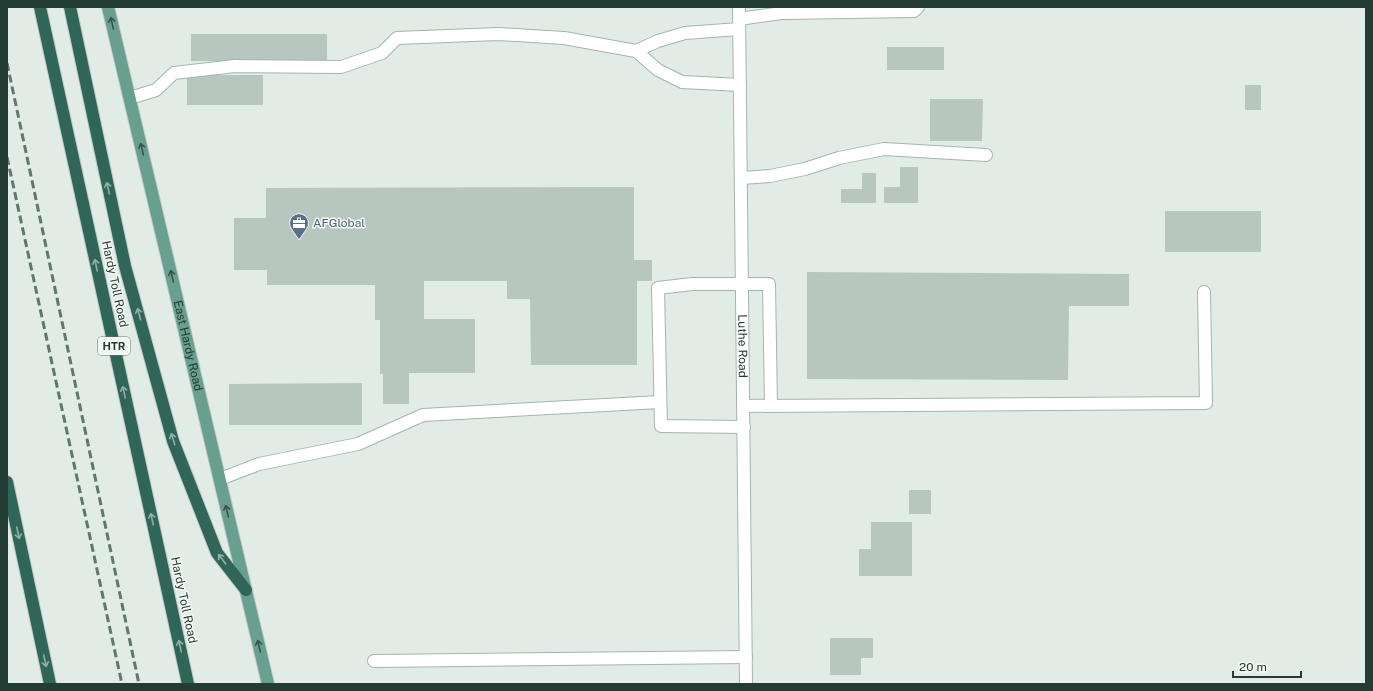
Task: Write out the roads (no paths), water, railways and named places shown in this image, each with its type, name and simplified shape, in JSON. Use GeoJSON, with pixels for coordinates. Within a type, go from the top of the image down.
{"type":"FeatureCollection","features":[{"type":"Feature","properties":{"kind":"highway","name":"Hardy Toll Road"},"geometry":{"type":"LineString","coordinates":[[40,7],[188,684]]}},
{"type":"Feature","properties":{"kind":"highway"},"geometry":{"type":"LineString","coordinates":[[70,7],[125,266],[173,441],[218,553],[246,590]]}},
{"type":"Feature","properties":{"kind":"highway"},"geometry":{"type":"LineString","coordinates":[[7,482],[50,684]]}},
{"type":"Feature","properties":{"kind":"main road","name":"East Hardy Road"},"geometry":{"type":"LineString","coordinates":[[108,7],[268,684]]}},
{"type":"Feature","properties":{"kind":"street"},"geometry":{"type":"LineString","coordinates":[[636,51],[658,41],[739,18],[782,13],[914,11],[918,7]]}},
{"type":"Feature","properties":{"kind":"street","name":"Luthe Road"},"geometry":{"type":"LineString","coordinates":[[739,18],[746,684]]}},
{"type":"Feature","properties":{"kind":"street"},"geometry":{"type":"LineString","coordinates":[[130,98],[156,90],[174,73],[235,66],[341,66],[382,53],[397,38],[505,34],[564,38],[636,51],[658,70],[682,82],[740,85]]}},
{"type":"Feature","properties":{"kind":"street"},"geometry":{"type":"LineString","coordinates":[[741,178],[805,169],[839,158],[884,149],[986,155]]}},
{"type":"Feature","properties":{"kind":"street"},"geometry":{"type":"LineString","coordinates":[[744,427],[661,426],[658,288],[692,284],[769,284],[771,406]]}},
{"type":"Feature","properties":{"kind":"street"},"geometry":{"type":"LineString","coordinates":[[743,406],[1206,403],[1204,292]]}},
{"type":"Feature","properties":{"kind":"street"},"geometry":{"type":"LineString","coordinates":[[220,479],[259,464],[358,444],[423,415],[660,402]]}},
{"type":"Feature","properties":{"kind":"street"},"geometry":{"type":"LineString","coordinates":[[374,661],[746,657]]}},
{"type":"Feature","properties":{"kind":"railway"},"geometry":{"type":"LineString","coordinates":[[7,63],[139,684]]}},
{"type":"Feature","properties":{"kind":"railway"},"geometry":{"type":"LineString","coordinates":[[7,157],[122,684]]}},
{"type":"Feature","properties":{"kind":"place","name":"AFGlobal"},"geometry":{"type":"Point","coordinates":[299,240]}}]}
